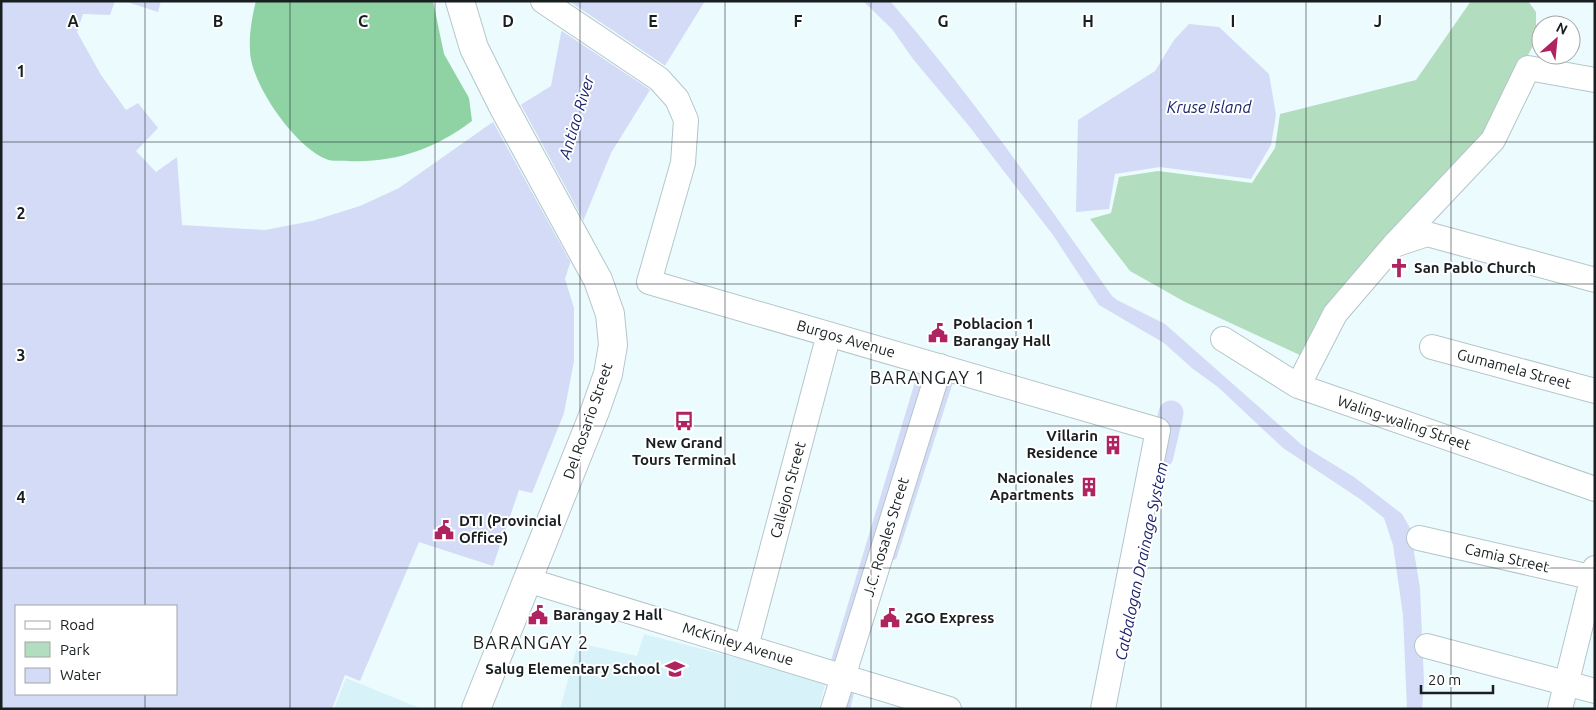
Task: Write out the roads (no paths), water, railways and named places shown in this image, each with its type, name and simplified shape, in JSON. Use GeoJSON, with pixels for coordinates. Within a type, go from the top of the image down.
{"type":"FeatureCollection","features":[{"type":"Feature","properties":{"kind":"main road","name":"Del Rosario Street"},"geometry":{"type":"LineString","coordinates":[[460,1],[474,48],[503,106],[598,280],[610,314],[613,345],[608,374],[574,465],[476,709]]}},
{"type":"Feature","properties":{"kind":"street","name":"Burgos Avenue"},"geometry":{"type":"LineString","coordinates":[[543,2],[659,79],[677,99],[686,120],[683,164],[649,282],[1158,430],[1102,709]]}},
{"type":"Feature","properties":{"kind":"street"},"geometry":{"type":"LineString","coordinates":[[1298,386],[1335,314],[1394,245],[1493,140],[1528,68],[1595,80]]}},
{"type":"Feature","properties":{"kind":"street"},"geometry":{"type":"LineString","coordinates":[[1394,245],[1428,234],[1595,280]]}},
{"type":"Feature","properties":{"kind":"street","name":"Callejon Street"},"geometry":{"type":"LineString","coordinates":[[746,646],[830,334]]}},
{"type":"Feature","properties":{"kind":"street","name":"Waling-waling Street"},"geometry":{"type":"LineString","coordinates":[[1223,339],[1298,386],[1595,488]]}},
{"type":"Feature","properties":{"kind":"street","name":"Gumamela Street"},"geometry":{"type":"LineString","coordinates":[[1432,347],[1595,391]]}},
{"type":"Feature","properties":{"kind":"street","name":"J.C. Rosales Street"},"geometry":{"type":"LineString","coordinates":[[833,709],[940,366]]}},
{"type":"Feature","properties":{"kind":"street","name":"Camia Street"},"geometry":{"type":"LineString","coordinates":[[1419,538],[1594,575]]}},
{"type":"Feature","properties":{"kind":"street"},"geometry":{"type":"LineString","coordinates":[[1560,709],[1594,575]]}},
{"type":"Feature","properties":{"kind":"street","name":"McKinley Avenue"},"geometry":{"type":"LineString","coordinates":[[527,580],[949,709]]}},
{"type":"Feature","properties":{"kind":"street"},"geometry":{"type":"LineString","coordinates":[[1427,646],[1595,691]]}},
{"type":"Feature","properties":{"kind":"water","name":"Antiao River"},"geometry":{"type":"Polygon","coordinates":[[[1,1],[115,1],[110,15],[83,14],[77,32],[101,75],[126,110],[138,103],[158,128],[136,151],[156,172],[177,157],[182,225],[265,230],[312,221],[360,206],[399,188],[490,124],[551,86],[567,1],[705,1],[611,153],[584,219],[565,279],[574,308],[574,361],[564,413],[532,493],[519,490],[493,566],[419,542],[360,681],[345,675],[332,709],[1,709],[1,1]]]}},
{"type":"Feature","properties":{"kind":"water"},"geometry":{"type":"Polygon","coordinates":[[[124,1],[161,1],[158,12],[124,1]]]}},
{"type":"Feature","properties":{"kind":"water"},"geometry":{"type":"Polygon","coordinates":[[[863,1],[890,1],[977,109],[1112,296],[1165,324],[1302,445],[1354,477],[1402,514],[1410,528],[1420,588],[1424,682],[1422,709],[1407,709],[1403,615],[1393,545],[1384,518],[1360,499],[1283,448],[1218,387],[1193,369],[1164,343],[1099,305],[1053,235],[969,126],[913,59],[892,29],[863,1]]]}},
{"type":"Feature","properties":{"kind":"water","name":"Kruse Island"},"geometry":{"type":"Polygon","coordinates":[[[1189,24],[1219,27],[1269,74],[1276,115],[1271,145],[1251,179],[1160,167],[1115,174],[1109,209],[1076,212],[1078,120],[1155,71],[1174,40],[1189,24]]]}},
{"type":"Feature","properties":{"kind":"waterway"},"geometry":{"type":"LineString","coordinates":[[832,671],[924,366]]}},
{"type":"Feature","properties":{"kind":"waterway"},"geometry":{"type":"LineString","coordinates":[[893,556],[952,372]]}},
{"type":"Feature","properties":{"kind":"waterway","name":"Catbalogan Drainage System"},"geometry":{"type":"LineString","coordinates":[[1161,456],[1171,413]]}},
{"type":"Feature","properties":{"kind":"waterway"},"geometry":{"type":"LineString","coordinates":[[846,709],[851,689]]}},
{"type":"Feature","properties":{"kind":"place","name":"San Pablo Church"},"geometry":{"type":"Point","coordinates":[1399,268]}},
{"type":"Feature","properties":{"kind":"place","name":"Poblacion 1 Barangay Hall"},"geometry":{"type":"Point","coordinates":[938,333]}},
{"type":"Feature","properties":{"kind":"place","name":"New Grand Tours Terminal"},"geometry":{"type":"Point","coordinates":[684,421]}},
{"type":"Feature","properties":{"kind":"place","name":"Villarin Residence"},"geometry":{"type":"Point","coordinates":[1113,445]}},
{"type":"Feature","properties":{"kind":"place","name":"Nacionales Apartments"},"geometry":{"type":"Point","coordinates":[1089,487]}},
{"type":"Feature","properties":{"kind":"place","name":"DTI (Provincial Office)"},"geometry":{"type":"Point","coordinates":[444,530]}},
{"type":"Feature","properties":{"kind":"place","name":"Barangay 2 Hall"},"geometry":{"type":"Point","coordinates":[538,615]}},
{"type":"Feature","properties":{"kind":"place","name":"2GO Express"},"geometry":{"type":"Point","coordinates":[890,618]}},
{"type":"Feature","properties":{"kind":"place","name":"Salug Elementary School"},"geometry":{"type":"Point","coordinates":[675,669]}},
{"type":"Feature","properties":{"kind":"district","name":"BARANGAY 1"},"geometry":{"type":"Point","coordinates":[928,378]}},
{"type":"Feature","properties":{"kind":"district","name":"BARANGAY 2"},"geometry":{"type":"Point","coordinates":[531,643]}}]}
